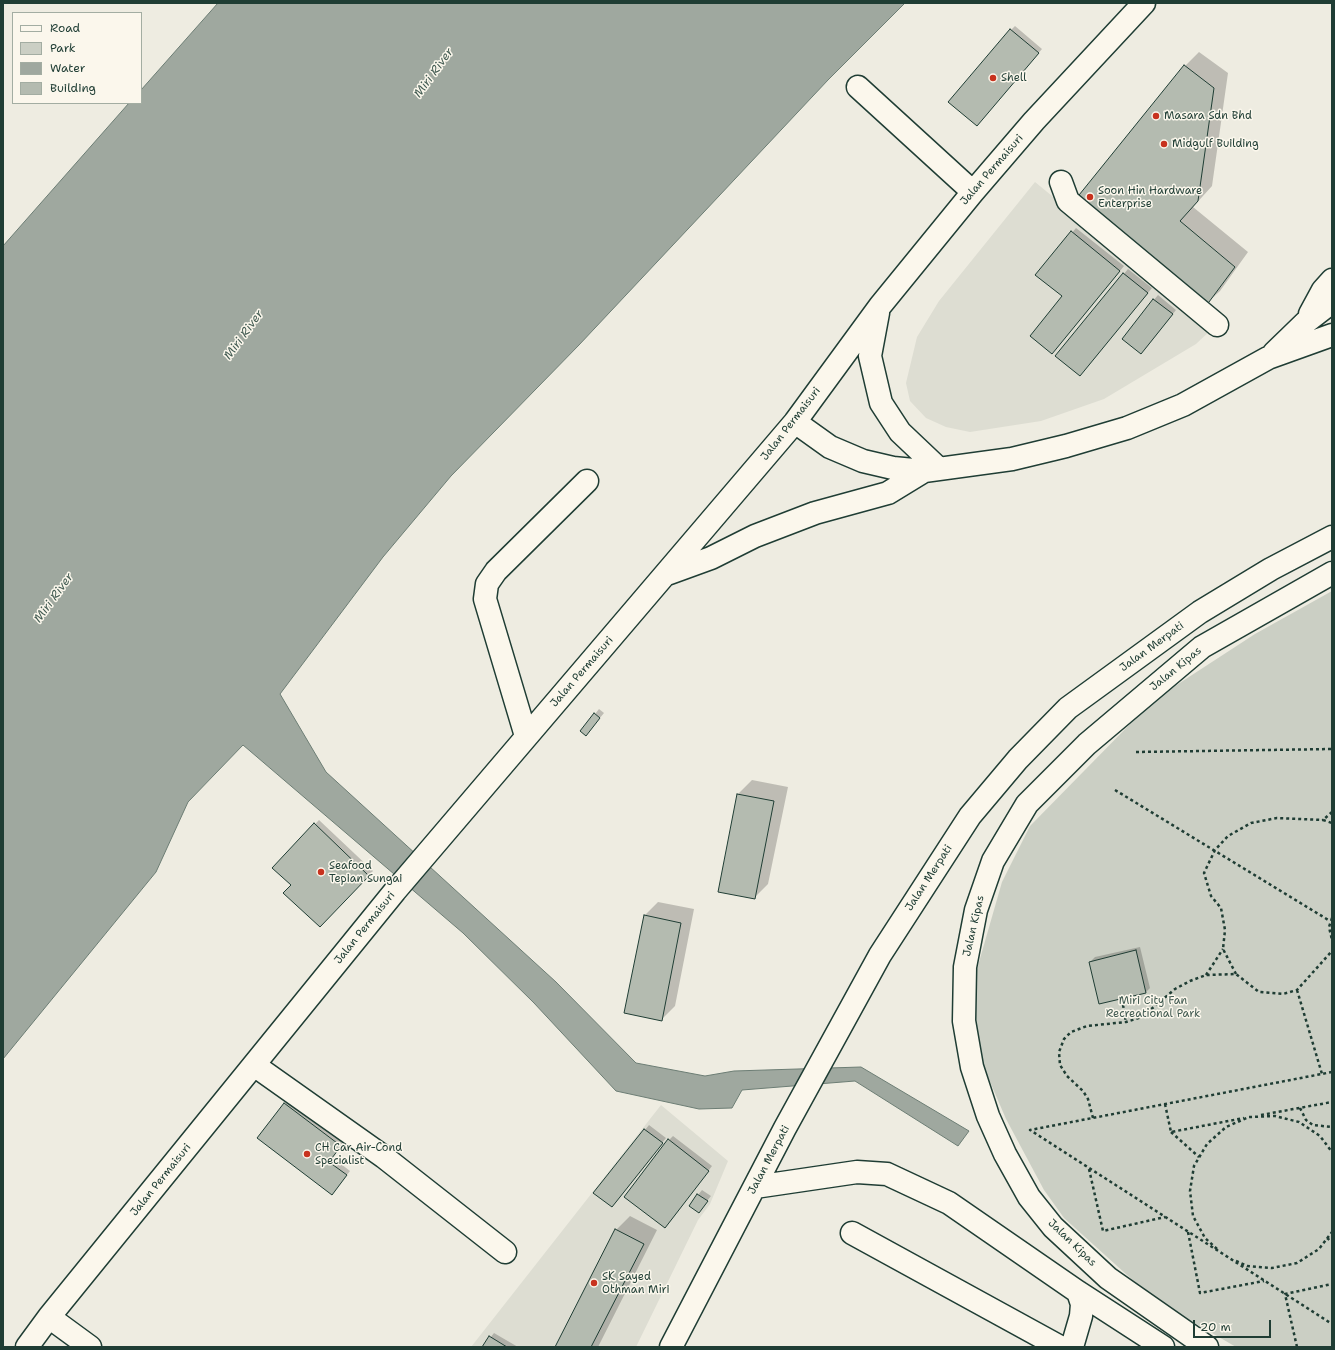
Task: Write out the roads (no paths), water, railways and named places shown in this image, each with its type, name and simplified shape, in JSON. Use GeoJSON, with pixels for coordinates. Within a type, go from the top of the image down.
{"type":"FeatureCollection","features":[{"type":"Feature","properties":{"kind":"street","name":"Jalan Permaisuri"},"geometry":{"type":"LineString","coordinates":[[27,1347],[49,1317],[395,891],[795,422],[880,306],[973,192],[1034,121],[1144,3]]}},
{"type":"Feature","properties":{"kind":"street"},"geometry":{"type":"LineString","coordinates":[[858,87],[973,192]]}},
{"type":"Feature","properties":{"kind":"street"},"geometry":{"type":"LineString","coordinates":[[1061,182],[1068,201],[1217,325]]}},
{"type":"Feature","properties":{"kind":"street"},"geometry":{"type":"LineString","coordinates":[[1306,322],[1323,290],[1332,280]]}},
{"type":"Feature","properties":{"kind":"street"},"geometry":{"type":"LineString","coordinates":[[1268,358],[1306,322],[1332,302]]}},
{"type":"Feature","properties":{"kind":"street"},"geometry":{"type":"LineString","coordinates":[[880,306],[870,356],[881,403],[900,432],[931,470]]}},
{"type":"Feature","properties":{"kind":"street"},"geometry":{"type":"LineString","coordinates":[[795,422],[830,447],[863,461],[893,468],[931,470],[1012,459],[1066,446],[1127,428],[1184,405],[1268,358],[1332,335]]}},
{"type":"Feature","properties":{"kind":"street"},"geometry":{"type":"LineString","coordinates":[[666,574],[711,558],[755,536],[815,513],[888,493],[931,470]]}},
{"type":"Feature","properties":{"kind":"street"},"geometry":{"type":"LineString","coordinates":[[526,736],[485,599],[487,584],[496,571],[587,481]]}},
{"type":"Feature","properties":{"kind":"street","name":"Jalan Merpati"},"geometry":{"type":"LineString","coordinates":[[671,1347],[785,1128],[880,955],[970,816],[1018,759],[1068,708],[1200,612],[1270,569],[1332,538]]}},
{"type":"Feature","properties":{"kind":"street","name":"Jalan Kipas"},"geometry":{"type":"LineString","coordinates":[[1207,1347],[1108,1278],[1053,1227],[1029,1197],[1005,1154],[988,1116],[972,1067],[964,1021],[965,967],[976,910],[993,861],[1027,804],[1086,744],[1202,648],[1332,573]]}},
{"type":"Feature","properties":{"kind":"street"},"geometry":{"type":"LineString","coordinates":[[254,1066],[384,1156],[505,1252]]}},
{"type":"Feature","properties":{"kind":"street"},"geometry":{"type":"LineString","coordinates":[[755,1187],[857,1172],[887,1174],[949,1203],[1150,1343]]}},
{"type":"Feature","properties":{"kind":"street"},"geometry":{"type":"LineString","coordinates":[[852,1233],[1060,1347]]}},
{"type":"Feature","properties":{"kind":"street"},"geometry":{"type":"LineString","coordinates":[[1072,1347],[1081,1316],[1082,1304],[1078,1292]]}},
{"type":"Feature","properties":{"kind":"street"},"geometry":{"type":"LineString","coordinates":[[49,1317],[90,1347]]}},
{"type":"Feature","properties":{"kind":"water","name":"Miri River"},"geometry":{"type":"Polygon","coordinates":[[[218,3],[905,3],[828,80],[579,345],[451,476],[383,557],[280,694],[326,772],[556,982],[636,1063],[705,1076],[734,1071],[861,1067],[969,1131],[958,1146],[855,1081],[742,1090],[732,1108],[699,1109],[616,1091],[534,1003],[463,933],[243,745],[188,802],[156,872],[3,1059],[3,246],[128,104],[142,104],[142,89],[218,3]]]}},
{"type":"Feature","properties":{"kind":"place","name":"Shell"},"geometry":{"type":"Point","coordinates":[993,78]}},
{"type":"Feature","properties":{"kind":"place","name":"Masara Sdn Bhd"},"geometry":{"type":"Point","coordinates":[1156,116]}},
{"type":"Feature","properties":{"kind":"place","name":"Midgulf Building"},"geometry":{"type":"Point","coordinates":[1164,144]}},
{"type":"Feature","properties":{"kind":"place","name":"Soon Hin Hardware Enterprise"},"geometry":{"type":"Point","coordinates":[1090,197]}},
{"type":"Feature","properties":{"kind":"place","name":"Seafood Tepian Sungai"},"geometry":{"type":"Point","coordinates":[321,872]}},
{"type":"Feature","properties":{"kind":"place","name":"CH Car Air-Cond Specialist"},"geometry":{"type":"Point","coordinates":[307,1154]}},
{"type":"Feature","properties":{"kind":"place","name":"SK Sayed Othman Miri"},"geometry":{"type":"Point","coordinates":[594,1283]}},
{"type":"Feature","properties":{"kind":"park label","name":"Miri City Fan Recreational Park"},"geometry":{"type":"Point","coordinates":[1153,1007]}}]}
